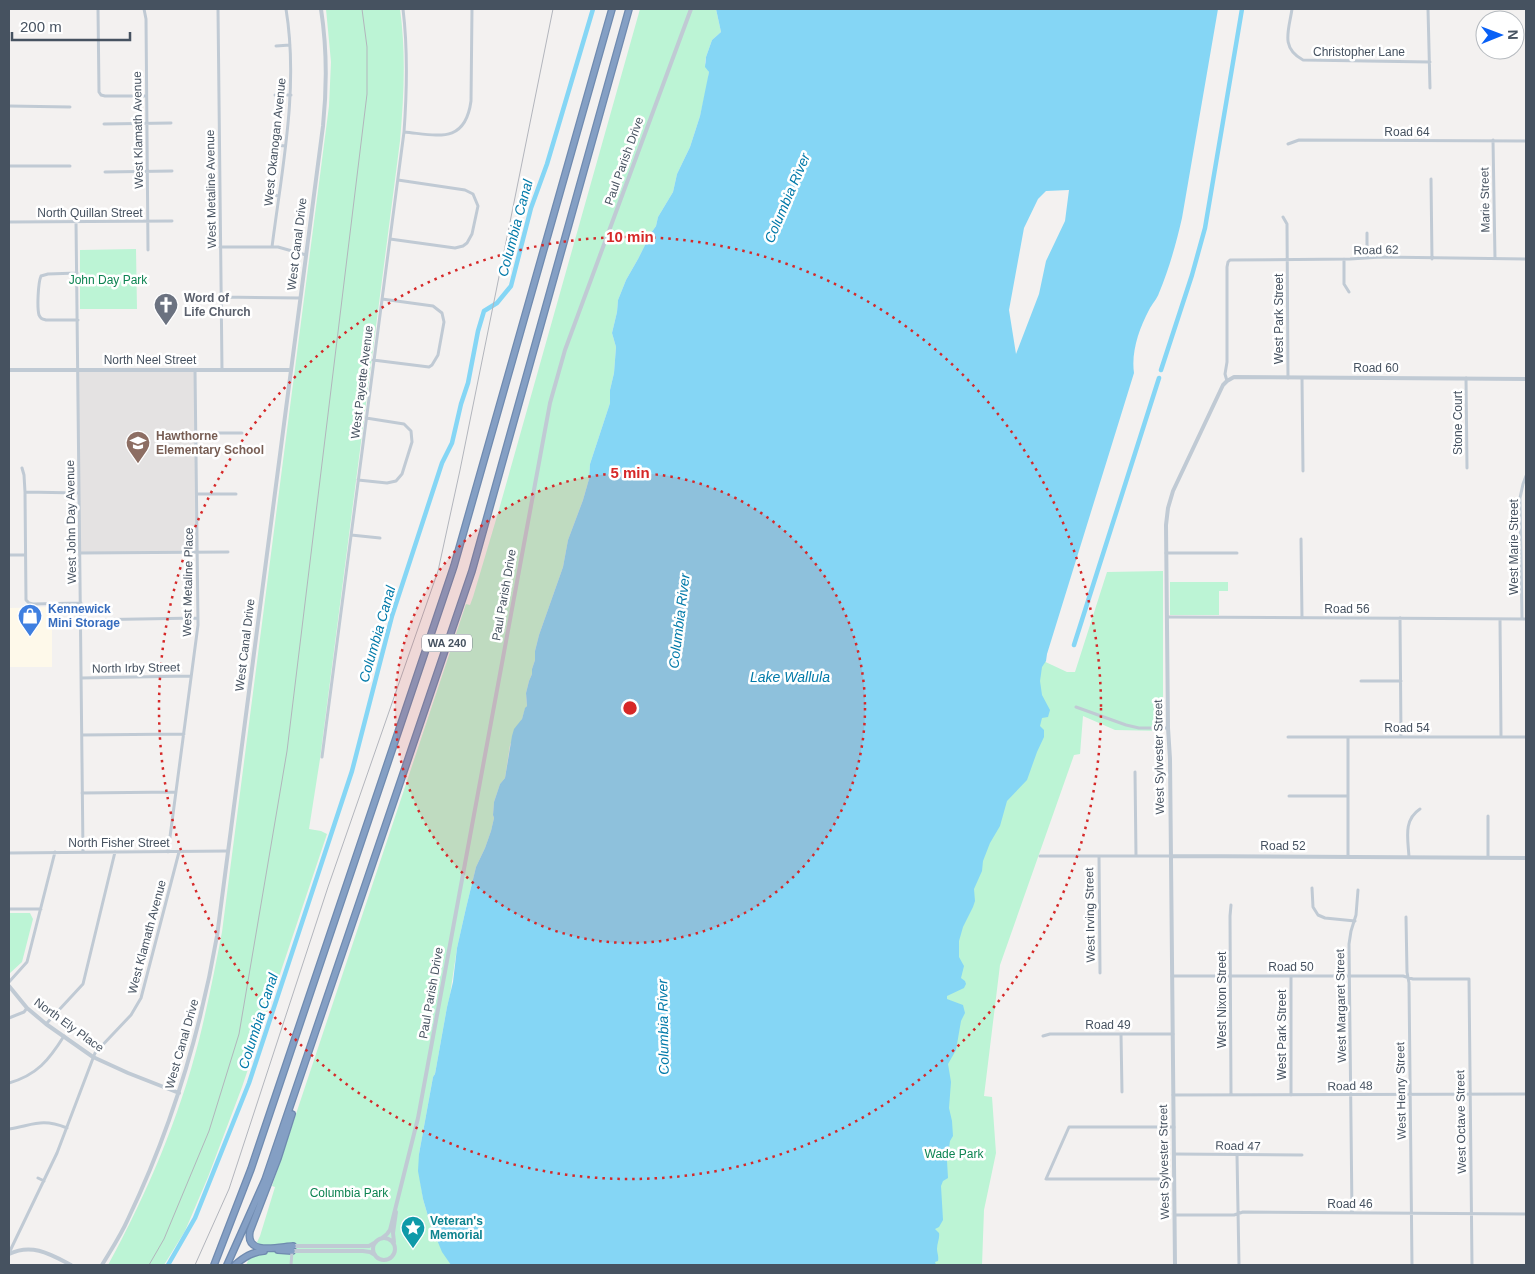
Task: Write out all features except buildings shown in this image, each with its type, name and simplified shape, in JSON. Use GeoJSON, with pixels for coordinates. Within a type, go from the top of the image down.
{"type":"FeatureCollection","features":[{"type":"Feature","properties":{"kind":"highway","name":"WA 240"},"geometry":{"type":"LineString","coordinates":[[214,1265],[248,1178],[454,566],[612,9]]}},
{"type":"Feature","properties":{"kind":"highway","name":"WA 240"},"geometry":{"type":"LineString","coordinates":[[227,1265],[266,1180],[472,571],[630,9]]}},
{"type":"Feature","properties":{"kind":"highway"},"geometry":{"type":"LineString","coordinates":[[292,1248],[257,1248],[250,1242],[249,1235],[290,1122],[302,1073]]}},
{"type":"Feature","properties":{"kind":"highway"},"geometry":{"type":"LineString","coordinates":[[235,1265],[255,1252],[292,1248]]}},
{"type":"Feature","properties":{"kind":"street"},"geometry":{"type":"LineString","coordinates":[[98,9],[99,90],[101,95],[146,96]]}},
{"type":"Feature","properties":{"kind":"street","name":"West Klamath Avenue"},"geometry":{"type":"LineString","coordinates":[[144,9],[146,19],[148,250]]}},
{"type":"Feature","properties":{"kind":"street","name":"West Metaline Avenue"},"geometry":{"type":"LineString","coordinates":[[218,9],[222,370]]}},
{"type":"Feature","properties":{"kind":"street","name":"West Okanogan Avenue"},"geometry":{"type":"LineString","coordinates":[[272,247],[291,95],[290,45],[286,9]]}},
{"type":"Feature","properties":{"kind":"street","name":"West Canal Drive"},"geometry":{"type":"LineString","coordinates":[[102,1265],[128,1221],[154,1162],[179,1093],[205,1002],[217,936],[325,107],[325,50],[322,9]]}},
{"type":"Feature","properties":{"kind":"street","name":"West Payette Avenue"},"geometry":{"type":"LineString","coordinates":[[322,757],[404,132],[407,66],[403,9]]}},
{"type":"Feature","properties":{"kind":"street"},"geometry":{"type":"LineString","coordinates":[[404,132],[448,135],[458,131],[466,121],[471,101],[472,9]]}},
{"type":"Feature","properties":{"kind":"street","name":"Paul Parish Drive"},"geometry":{"type":"LineString","coordinates":[[382,1238],[389,1231],[415,1134],[550,403],[565,350],[691,9]]}},
{"type":"Feature","properties":{"kind":"street","name":"Christopher Lane"},"geometry":{"type":"LineString","coordinates":[[1292,9],[1287,41],[1292,52],[1302,60],[1430,62]]}},
{"type":"Feature","properties":{"kind":"street"},"geometry":{"type":"LineString","coordinates":[[1428,9],[1430,88]]}},
{"type":"Feature","properties":{"kind":"street"},"geometry":{"type":"LineString","coordinates":[[276,46],[290,45]]}},
{"type":"Feature","properties":{"kind":"street"},"geometry":{"type":"LineString","coordinates":[[275,94],[291,95]]}},
{"type":"Feature","properties":{"kind":"street"},"geometry":{"type":"LineString","coordinates":[[9,106],[70,107]]}},
{"type":"Feature","properties":{"kind":"street"},"geometry":{"type":"LineString","coordinates":[[104,124],[171,123]]}},
{"type":"Feature","properties":{"kind":"street","name":"Road 64"},"geometry":{"type":"LineString","coordinates":[[1288,144],[1299,140],[1526,141]]}},
{"type":"Feature","properties":{"kind":"street","name":"Marie Street"},"geometry":{"type":"LineString","coordinates":[[1494,140],[1495,259]]}},
{"type":"Feature","properties":{"kind":"street"},"geometry":{"type":"LineString","coordinates":[[276,145],[285,146]]}},
{"type":"Feature","properties":{"kind":"street"},"geometry":{"type":"LineString","coordinates":[[9,166],[70,166]]}},
{"type":"Feature","properties":{"kind":"street"},"geometry":{"type":"LineString","coordinates":[[105,172],[172,172]]}},
{"type":"Feature","properties":{"kind":"street"},"geometry":{"type":"LineString","coordinates":[[1431,179],[1432,259]]}},
{"type":"Feature","properties":{"kind":"street"},"geometry":{"type":"LineString","coordinates":[[390,240],[455,248],[463,246],[471,238],[478,206],[473,194],[465,190],[398,180]]}},
{"type":"Feature","properties":{"kind":"street"},"geometry":{"type":"LineString","coordinates":[[272,195],[279,196]]}},
{"type":"Feature","properties":{"kind":"street","name":"West Park Street"},"geometry":{"type":"LineString","coordinates":[[1284,217],[1288,224],[1288,378]]}},
{"type":"Feature","properties":{"kind":"street","name":"West John Day Avenue"},"geometry":{"type":"LineString","coordinates":[[76,221],[83,852]]}},
{"type":"Feature","properties":{"kind":"street","name":"North Quillan Street"},"geometry":{"type":"LineString","coordinates":[[9,222],[172,221]]}},
{"type":"Feature","properties":{"kind":"street"},"geometry":{"type":"LineString","coordinates":[[1367,233],[1367,258]]}},
{"type":"Feature","properties":{"kind":"street"},"geometry":{"type":"LineString","coordinates":[[220,247],[278,247],[306,255]]}},
{"type":"Feature","properties":{"kind":"street","name":"Road 62"},"geometry":{"type":"LineString","coordinates":[[1227,381],[1228,262],[1234,259],[1526,259]]}},
{"type":"Feature","properties":{"kind":"street"},"geometry":{"type":"LineString","coordinates":[[1344,259],[1344,284],[1349,292]]}},
{"type":"Feature","properties":{"kind":"street"},"geometry":{"type":"LineString","coordinates":[[77,273],[41,276],[39,282],[39,315],[44,320],[78,320]]}},
{"type":"Feature","properties":{"kind":"street"},"geometry":{"type":"LineString","coordinates":[[221,297],[300,298]]}},
{"type":"Feature","properties":{"kind":"street"},"geometry":{"type":"LineString","coordinates":[[373,360],[432,365],[438,355],[444,327],[442,313],[433,306],[382,299]]}},
{"type":"Feature","properties":{"kind":"street","name":"North Neel Street"},"geometry":{"type":"LineString","coordinates":[[9,370],[291,370]]}},
{"type":"Feature","properties":{"kind":"street","name":"West Metaline Place"},"geometry":{"type":"LineString","coordinates":[[168,852],[198,618],[195,370]]}},
{"type":"Feature","properties":{"kind":"street","name":"Road 60"},"geometry":{"type":"LineString","coordinates":[[1227,381],[1237,377],[1526,379]]}},
{"type":"Feature","properties":{"kind":"street"},"geometry":{"type":"LineString","coordinates":[[1302,378],[1303,471]]}},
{"type":"Feature","properties":{"kind":"street","name":"Stone Court"},"geometry":{"type":"LineString","coordinates":[[1466,378],[1467,468]]}},
{"type":"Feature","properties":{"kind":"street","name":"West Sylvester Street"},"geometry":{"type":"LineString","coordinates":[[1175,1265],[1166,525],[1170,499],[1176,483],[1223,385],[1227,381]]}},
{"type":"Feature","properties":{"kind":"street"},"geometry":{"type":"LineString","coordinates":[[358,480],[387,483],[396,481],[402,474],[412,442],[411,430],[404,424],[366,418]]}},
{"type":"Feature","properties":{"kind":"street"},"geometry":{"type":"LineString","coordinates":[[196,433],[242,433]]}},
{"type":"Feature","properties":{"kind":"street"},"geometry":{"type":"LineString","coordinates":[[22,468],[25,492],[26,600],[29,604],[81,603]]}},
{"type":"Feature","properties":{"kind":"street","name":"West Marie Street"},"geometry":{"type":"LineString","coordinates":[[1524,618],[1520,498],[1526,476]]}},
{"type":"Feature","properties":{"kind":"street"},"geometry":{"type":"LineString","coordinates":[[25,492],[79,493]]}},
{"type":"Feature","properties":{"kind":"street"},"geometry":{"type":"LineString","coordinates":[[197,494],[236,494]]}},
{"type":"Feature","properties":{"kind":"street"},"geometry":{"type":"LineString","coordinates":[[351,535],[380,538]]}},
{"type":"Feature","properties":{"kind":"street"},"geometry":{"type":"LineString","coordinates":[[1301,539],[1302,618]]}},
{"type":"Feature","properties":{"kind":"street"},"geometry":{"type":"LineString","coordinates":[[80,553],[228,552]]}},
{"type":"Feature","properties":{"kind":"street"},"geometry":{"type":"LineString","coordinates":[[1166,553],[1237,553]]}},
{"type":"Feature","properties":{"kind":"street"},"geometry":{"type":"LineString","coordinates":[[9,555],[25,555]]}},
{"type":"Feature","properties":{"kind":"street","name":"Road 56"},"geometry":{"type":"LineString","coordinates":[[1167,617],[1524,618]]}},
{"type":"Feature","properties":{"kind":"street"},"geometry":{"type":"LineString","coordinates":[[81,620],[198,618]]}},
{"type":"Feature","properties":{"kind":"street"},"geometry":{"type":"LineString","coordinates":[[1400,618],[1401,737]]}},
{"type":"Feature","properties":{"kind":"street"},"geometry":{"type":"LineString","coordinates":[[1500,618],[1501,737]]}},
{"type":"Feature","properties":{"kind":"street","name":"North Irby Street"},"geometry":{"type":"LineString","coordinates":[[81,678],[191,676]]}},
{"type":"Feature","properties":{"kind":"street"},"geometry":{"type":"LineString","coordinates":[[1361,681],[1401,682]]}},
{"type":"Feature","properties":{"kind":"street"},"geometry":{"type":"LineString","coordinates":[[1076,707],[1126,725],[1140,728],[1168,728]]}},
{"type":"Feature","properties":{"kind":"street"},"geometry":{"type":"LineString","coordinates":[[82,735],[184,734]]}},
{"type":"Feature","properties":{"kind":"street","name":"Road 54"},"geometry":{"type":"LineString","coordinates":[[1288,737],[1526,737]]}},
{"type":"Feature","properties":{"kind":"street"},"geometry":{"type":"LineString","coordinates":[[1348,737],[1348,857]]}},
{"type":"Feature","properties":{"kind":"street"},"geometry":{"type":"LineString","coordinates":[[1134,772],[1136,856]]}},
{"type":"Feature","properties":{"kind":"street"},"geometry":{"type":"LineString","coordinates":[[82,793],[176,792]]}},
{"type":"Feature","properties":{"kind":"street"},"geometry":{"type":"LineString","coordinates":[[1289,796],[1348,796]]}},
{"type":"Feature","properties":{"kind":"street"},"geometry":{"type":"LineString","coordinates":[[1408,857],[1409,823],[1414,813],[1420,809]]}},
{"type":"Feature","properties":{"kind":"street"},"geometry":{"type":"LineString","coordinates":[[1488,816],[1488,857]]}},
{"type":"Feature","properties":{"kind":"street","name":"North Fisher Street"},"geometry":{"type":"LineString","coordinates":[[9,852],[229,851]]}},
{"type":"Feature","properties":{"kind":"street"},"geometry":{"type":"LineString","coordinates":[[9,982],[27,962],[56,852]]}},
{"type":"Feature","properties":{"kind":"street"},"geometry":{"type":"LineString","coordinates":[[46,1024],[82,984],[115,852]]}},
{"type":"Feature","properties":{"kind":"street","name":"West Klamath Avenue"},"geometry":{"type":"LineString","coordinates":[[9,1254],[67,1128],[96,1050],[131,1015],[141,998],[179,852]]}},
{"type":"Feature","properties":{"kind":"street","name":"Road 52"},"geometry":{"type":"LineString","coordinates":[[1040,856],[1526,858]]}},
{"type":"Feature","properties":{"kind":"street","name":"West Irving Street"},"geometry":{"type":"LineString","coordinates":[[1098,856],[1100,973]]}},
{"type":"Feature","properties":{"kind":"street"},"geometry":{"type":"LineString","coordinates":[[1312,888],[1314,907],[1318,915],[1325,918],[1355,921]]}},
{"type":"Feature","properties":{"kind":"street","name":"West Margaret Street"},"geometry":{"type":"LineString","coordinates":[[1352,1213],[1349,944],[1355,921],[1358,890]]}},
{"type":"Feature","properties":{"kind":"street","name":"West Nixon Street"},"geometry":{"type":"LineString","coordinates":[[1231,1094],[1230,916],[1232,905]]}},
{"type":"Feature","properties":{"kind":"street"},"geometry":{"type":"LineString","coordinates":[[9,909],[40,909]]}},
{"type":"Feature","properties":{"kind":"street","name":"West Henry Street"},"geometry":{"type":"LineString","coordinates":[[1406,917],[1409,983],[1412,1265]]}},
{"type":"Feature","properties":{"kind":"street","name":"Road 50"},"geometry":{"type":"LineString","coordinates":[[1172,976],[1403,976],[1408,978],[1470,979]]}},
{"type":"Feature","properties":{"kind":"street","name":"West Park Street"},"geometry":{"type":"LineString","coordinates":[[1291,976],[1291,1095]]}},
{"type":"Feature","properties":{"kind":"street","name":"West Octave Street"},"geometry":{"type":"LineString","coordinates":[[1470,979],[1472,1265]]}},
{"type":"Feature","properties":{"kind":"street","name":"North Ely Place"},"geometry":{"type":"LineString","coordinates":[[9,986],[27,1008],[46,1024],[93,1057],[179,1093]]}},
{"type":"Feature","properties":{"kind":"street"},"geometry":{"type":"LineString","coordinates":[[9,1018],[24,1012],[27,1008]]}},
{"type":"Feature","properties":{"kind":"street","name":"Road 49"},"geometry":{"type":"LineString","coordinates":[[1043,1036],[1050,1034],[1173,1034]]}},
{"type":"Feature","properties":{"kind":"street"},"geometry":{"type":"LineString","coordinates":[[1121,1034],[1122,1092]]}},
{"type":"Feature","properties":{"kind":"street"},"geometry":{"type":"LineString","coordinates":[[9,1083],[37,1070],[50,1058],[64,1036]]}},
{"type":"Feature","properties":{"kind":"street","name":"Road 48"},"geometry":{"type":"LineString","coordinates":[[1173,1094],[1526,1094]]}},
{"type":"Feature","properties":{"kind":"street"},"geometry":{"type":"LineString","coordinates":[[9,1129],[45,1122],[67,1128]]}},
{"type":"Feature","properties":{"kind":"street"},"geometry":{"type":"LineString","coordinates":[[1174,1127],[1069,1127],[1046,1178],[1174,1179]]}},
{"type":"Feature","properties":{"kind":"street","name":"Road 47"},"geometry":{"type":"LineString","coordinates":[[1174,1154],[1302,1156]]}},
{"type":"Feature","properties":{"kind":"street"},"geometry":{"type":"LineString","coordinates":[[1237,1155],[1239,1265]]}},
{"type":"Feature","properties":{"kind":"street"},"geometry":{"type":"LineString","coordinates":[[38,1178],[44,1181]]}},
{"type":"Feature","properties":{"kind":"street","name":"Paul Parish Drive"},"geometry":{"type":"LineString","coordinates":[[394,1245],[393,1235],[397,1202]]}},
{"type":"Feature","properties":{"kind":"street","name":"Road 46"},"geometry":{"type":"LineString","coordinates":[[1175,1215],[1238,1214],[1243,1212],[1526,1214]]}},
{"type":"Feature","properties":{"kind":"street"},"geometry":{"type":"LineString","coordinates":[[292,1248],[368,1246],[382,1238],[388,1239],[394,1245],[395,1252],[387,1265]]}},
{"type":"Feature","properties":{"kind":"street"},"geometry":{"type":"LineString","coordinates":[[376,1242],[373,1249],[382,1265]]}},
{"type":"Feature","properties":{"kind":"street"},"geometry":{"type":"LineString","coordinates":[[292,1248],[368,1252],[385,1260],[392,1258]]}},
{"type":"Feature","properties":{"kind":"street"},"geometry":{"type":"LineString","coordinates":[[291,1265],[292,1248]]}},
{"type":"Feature","properties":{"kind":"street"},"geometry":{"type":"LineString","coordinates":[[9,1254],[22,1250],[38,1250],[71,1265]]}},
{"type":"Feature","properties":{"kind":"shaded area","name":"Hawthorne Elementary School"},"geometry":{"type":"Polygon","coordinates":[[[78,370],[195,370],[197,552],[80,553],[78,370]]]}},
{"type":"Feature","properties":{"kind":"shaded area","name":"Kennewick Mini Storage"},"geometry":{"type":"Polygon","coordinates":[[[52,607],[52,667],[9,667],[9,608],[52,607]]]}},
{"type":"Feature","properties":{"kind":"green space"},"geometry":{"type":"Polygon","coordinates":[[[326,9],[400,9],[404,75],[400,141],[320,759],[309,829],[327,834],[242,1087],[208,1177],[185,1231],[164,1265],[108,1265],[149,1183],[182,1098],[202,1026],[222,932],[329,106],[331,62],[326,9]]]}},
{"type":"Feature","properties":{"kind":"green space","name":"Columbia Park"},"geometry":{"type":"Polygon","coordinates":[[[640,9],[716,9],[721,32],[712,40],[706,57],[705,63],[709,72],[700,116],[690,147],[677,174],[673,192],[658,217],[656,226],[626,280],[618,300],[612,333],[616,347],[610,403],[590,464],[589,479],[583,500],[568,540],[563,567],[539,635],[532,674],[526,693],[527,706],[510,745],[505,778],[500,784],[494,802],[494,818],[491,831],[476,867],[457,948],[450,995],[419,1154],[419,1172],[423,1199],[430,1223],[451,1265],[246,1265],[260,1236],[275,1187],[272,1186],[466,604],[470,605],[473,597],[640,9]]]}},
{"type":"Feature","properties":{"kind":"green space","name":"John Day Park"},"geometry":{"type":"Polygon","coordinates":[[[136,249],[137,309],[80,309],[80,250],[136,249]]]}},
{"type":"Feature","properties":{"kind":"green space","name":"Wade Park"},"geometry":{"type":"Polygon","coordinates":[[[1163,571],[1163,731],[1115,730],[1083,716],[1080,754],[1074,755],[1000,965],[984,1096],[992,1097],[996,1153],[984,1210],[982,1265],[903,1265],[928,1045],[1037,658],[1067,672],[1075,672],[1107,572],[1163,571]]]}},
{"type":"Feature","properties":{"kind":"green space"},"geometry":{"type":"Polygon","coordinates":[[[1170,582],[1228,582],[1228,591],[1219,591],[1219,615],[1170,615],[1170,582]]]}},
{"type":"Feature","properties":{"kind":"green space"},"geometry":{"type":"Polygon","coordinates":[[[9,913],[30,913],[33,919],[22,962],[9,974],[9,913]]]}},
{"type":"Feature","properties":{"kind":"water","name":"Lake Wallula"},"geometry":{"type":"Polygon","coordinates":[[[716,9],[1218,9],[1182,218],[1177,237],[1158,295],[1139,333],[1133,365],[1134,373],[1046,661],[1042,667],[1040,681],[1042,695],[1050,710],[1048,717],[1042,718],[1040,726],[1044,730],[1044,737],[1027,780],[1007,801],[1000,826],[990,843],[983,861],[982,871],[974,889],[975,901],[959,941],[959,957],[964,966],[961,978],[966,984],[964,988],[947,996],[947,999],[963,1005],[965,1013],[961,1021],[956,1050],[948,1064],[951,1082],[949,1108],[953,1136],[950,1141],[947,1161],[948,1178],[943,1181],[941,1186],[943,1220],[939,1227],[935,1229],[939,1233],[938,1261],[935,1262],[936,1265],[451,1265],[442,1252],[430,1223],[418,1171],[419,1154],[453,982],[457,948],[476,867],[491,831],[494,818],[494,802],[500,784],[505,778],[514,729],[522,719],[527,706],[526,693],[532,674],[539,635],[563,567],[568,540],[583,500],[589,479],[590,464],[610,403],[616,347],[612,333],[618,300],[626,280],[656,226],[658,217],[673,192],[677,174],[690,147],[700,116],[709,72],[705,67],[706,57],[712,40],[721,32],[716,9]],[[1069,190],[1046,191],[1038,199],[1024,228],[1009,310],[1016,354],[1039,294],[1046,261],[1065,221],[1069,190]]]}},
{"type":"Feature","properties":{"kind":"waterway","name":"Columbia Canal"},"geometry":{"type":"LineString","coordinates":[[168,1265],[195,1218],[249,1083],[352,771],[392,616],[442,463],[452,443],[484,311],[497,303],[511,286],[531,208],[547,164],[593,9]]}},
{"type":"Feature","properties":{"kind":"waterway"},"geometry":{"type":"LineString","coordinates":[[1161,370],[1205,228],[1242,9]]}},
{"type":"Feature","properties":{"kind":"waterway"},"geometry":{"type":"LineString","coordinates":[[1074,645],[1159,378]]}},
{"type":"Feature","properties":{"kind":"railway"},"geometry":{"type":"LineString","coordinates":[[149,1265],[164,1239],[209,1131],[239,1034],[287,751],[367,94],[367,47],[362,9]]}},
{"type":"Feature","properties":{"kind":"railway"},"geometry":{"type":"LineString","coordinates":[[195,1265],[229,1189],[328,887],[438,571],[553,9]]}},
{"type":"Feature","properties":{"kind":"place","name":"Word of Life Church"},"geometry":{"type":"Point","coordinates":[166,326]}},
{"type":"Feature","properties":{"kind":"place","name":"Hawthorne Elementary School"},"geometry":{"type":"Point","coordinates":[138,464]}},
{"type":"Feature","properties":{"kind":"place","name":"Kennewick Mini Storage"},"geometry":{"type":"Point","coordinates":[30,637]}},
{"type":"Feature","properties":{"kind":"place","name":"Veteran's Memorial"},"geometry":{"type":"Point","coordinates":[413,1249]}},
{"type":"Feature","properties":{"kind":"water label","name":"Columbia River"},"geometry":{"type":"Point","coordinates":[787,198]}},
{"type":"Feature","properties":{"kind":"water label","name":"Columbia River"},"geometry":{"type":"Point","coordinates":[679,621]}},
{"type":"Feature","properties":{"kind":"water label","name":"Columbia River"},"geometry":{"type":"Point","coordinates":[663,1027]}}]}
